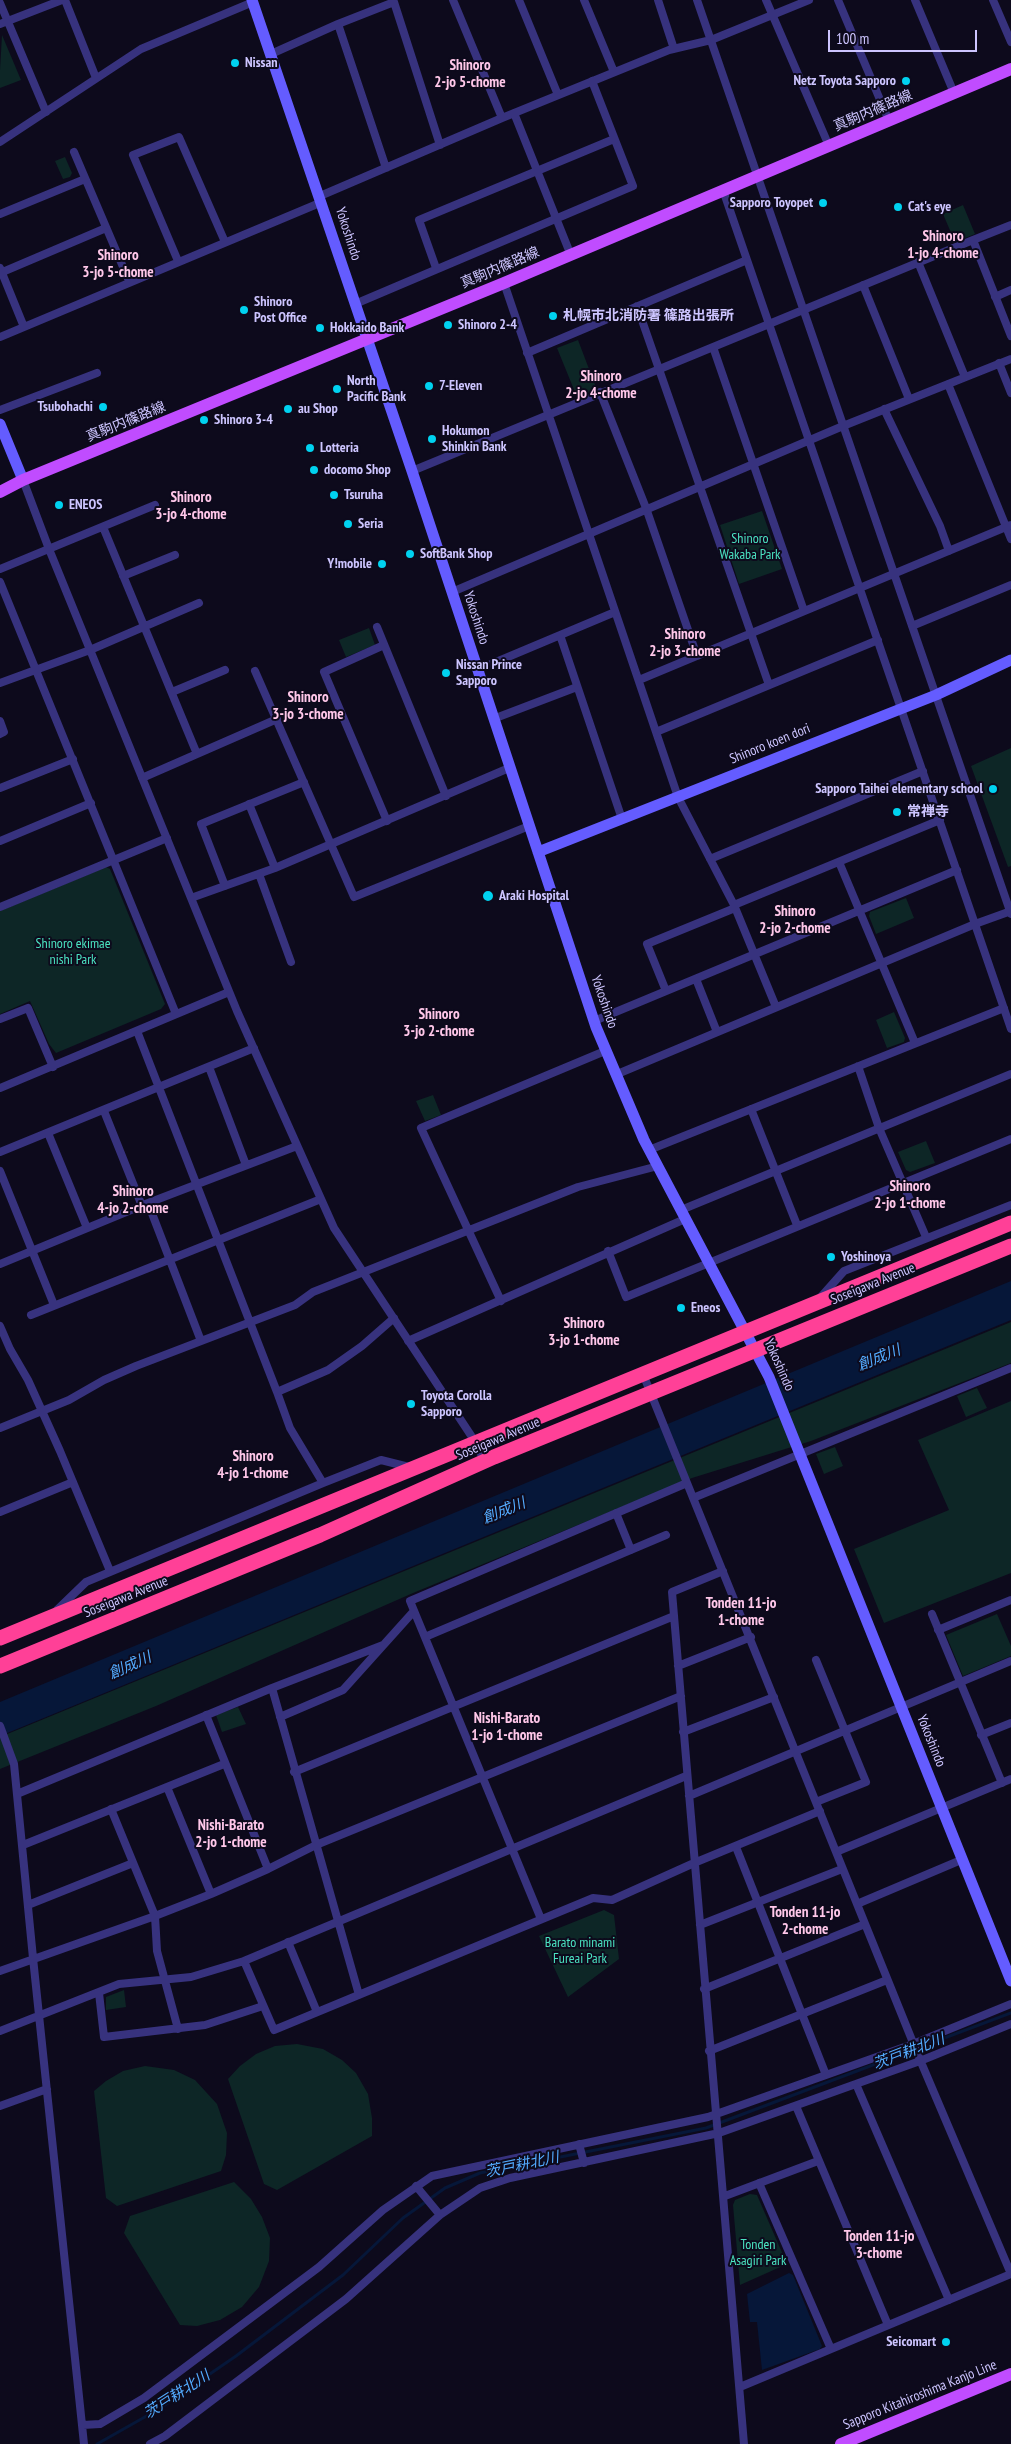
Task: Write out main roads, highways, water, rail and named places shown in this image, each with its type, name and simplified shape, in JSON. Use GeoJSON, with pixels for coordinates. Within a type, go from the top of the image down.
{"type":"FeatureCollection","features":[{"type":"Feature","properties":{"kind":"highway","name":"Soseigawa Avenue"},"geometry":{"type":"LineString","coordinates":[[0,1638],[1011,1223]]}},
{"type":"Feature","properties":{"kind":"highway","name":"Soseigawa Avenue"},"geometry":{"type":"LineString","coordinates":[[0,1666],[320,1535],[484,1462],[755,1349],[1011,1246]]}},
{"type":"Feature","properties":{"kind":"highway"},"geometry":{"type":"LineString","coordinates":[[310,1510],[320,1535]]}},
{"type":"Feature","properties":{"kind":"main road","name":"真駒内篠路線"},"geometry":{"type":"LineString","coordinates":[[0,492],[23,480],[504,283],[570,253],[1011,69]]}},
{"type":"Feature","properties":{"kind":"main road","name":"Sapporo Kitahiroshima Kanjo Line"},"geometry":{"type":"LineString","coordinates":[[841,2444],[1011,2374]]}},
{"type":"Feature","properties":{"kind":"water","name":"創成川"},"geometry":{"type":"Polygon","coordinates":[[[1011,1281],[1011,1320],[0,1736],[0,1702],[1011,1281]]]}},
{"type":"Feature","properties":{"kind":"water"},"geometry":{"type":"Polygon","coordinates":[[[789,2273],[793,2275],[822,2346],[820,2349],[762,2370],[757,2322],[750,2322],[747,2294],[789,2273]]]}},
{"type":"Feature","properties":{"kind":"waterway","name":"茨戸耕北川"},"geometry":{"type":"LineString","coordinates":[[97,2444],[159,2409],[236,2356],[343,2275],[403,2218],[445,2188],[480,2173],[706,2128],[1011,2013]]}},
{"type":"Feature","properties":{"kind":"place","name":"Nissan"},"geometry":{"type":"Point","coordinates":[235,63]}},
{"type":"Feature","properties":{"kind":"place","name":"Netz Toyota Sapporo"},"geometry":{"type":"Point","coordinates":[906,81]}},
{"type":"Feature","properties":{"kind":"place","name":"Sapporo Toyopet"},"geometry":{"type":"Point","coordinates":[823,203]}},
{"type":"Feature","properties":{"kind":"place","name":"Cat's eye"},"geometry":{"type":"Point","coordinates":[898,207]}},
{"type":"Feature","properties":{"kind":"place","name":"Shinoro Post Office"},"geometry":{"type":"Point","coordinates":[244,310]}},
{"type":"Feature","properties":{"kind":"place","name":"札幌市北消防署 篠路出張所"},"geometry":{"type":"Point","coordinates":[553,316]}},
{"type":"Feature","properties":{"kind":"place","name":"Shinoro 2-4"},"geometry":{"type":"Point","coordinates":[448,325]}},
{"type":"Feature","properties":{"kind":"place","name":"Hokkaido Bank"},"geometry":{"type":"Point","coordinates":[320,328]}},
{"type":"Feature","properties":{"kind":"place","name":"7-Eleven"},"geometry":{"type":"Point","coordinates":[429,386]}},
{"type":"Feature","properties":{"kind":"place","name":"North Pacific Bank"},"geometry":{"type":"Point","coordinates":[337,389]}},
{"type":"Feature","properties":{"kind":"place","name":"Tsubohachi"},"geometry":{"type":"Point","coordinates":[103,407]}},
{"type":"Feature","properties":{"kind":"place","name":"au Shop"},"geometry":{"type":"Point","coordinates":[288,409]}},
{"type":"Feature","properties":{"kind":"place","name":"Shinoro 3-4"},"geometry":{"type":"Point","coordinates":[204,420]}},
{"type":"Feature","properties":{"kind":"place","name":"Hokumon Shinkin Bank"},"geometry":{"type":"Point","coordinates":[432,439]}},
{"type":"Feature","properties":{"kind":"place","name":"Lotteria"},"geometry":{"type":"Point","coordinates":[310,448]}},
{"type":"Feature","properties":{"kind":"place","name":"docomo Shop"},"geometry":{"type":"Point","coordinates":[314,470]}},
{"type":"Feature","properties":{"kind":"place","name":"Tsuruha"},"geometry":{"type":"Point","coordinates":[334,495]}},
{"type":"Feature","properties":{"kind":"place","name":"ENEOS"},"geometry":{"type":"Point","coordinates":[59,505]}},
{"type":"Feature","properties":{"kind":"place","name":"Seria"},"geometry":{"type":"Point","coordinates":[348,524]}},
{"type":"Feature","properties":{"kind":"place","name":"SoftBank Shop"},"geometry":{"type":"Point","coordinates":[410,554]}},
{"type":"Feature","properties":{"kind":"place","name":"Y!mobile"},"geometry":{"type":"Point","coordinates":[382,564]}},
{"type":"Feature","properties":{"kind":"place","name":"Nissan Prince Sapporo"},"geometry":{"type":"Point","coordinates":[446,673]}},
{"type":"Feature","properties":{"kind":"place","name":"Sapporo Taihei elementary school"},"geometry":{"type":"Point","coordinates":[993,789]}},
{"type":"Feature","properties":{"kind":"place","name":"常禅寺"},"geometry":{"type":"Point","coordinates":[897,812]}},
{"type":"Feature","properties":{"kind":"place","name":"Araki Hospital"},"geometry":{"type":"Point","coordinates":[488,896]}},
{"type":"Feature","properties":{"kind":"place","name":"Yoshinoya"},"geometry":{"type":"Point","coordinates":[831,1257]}},
{"type":"Feature","properties":{"kind":"place","name":"Eneos"},"geometry":{"type":"Point","coordinates":[681,1308]}},
{"type":"Feature","properties":{"kind":"place","name":"Toyota Corolla Sapporo"},"geometry":{"type":"Point","coordinates":[411,1404]}},
{"type":"Feature","properties":{"kind":"place","name":"Seicomart"},"geometry":{"type":"Point","coordinates":[946,2342]}},
{"type":"Feature","properties":{"kind":"district","name":"Shinoro 2-jo 5-chome"},"geometry":{"type":"Point","coordinates":[470,74]}},
{"type":"Feature","properties":{"kind":"district","name":"Shinoro 1-jo 4-chome"},"geometry":{"type":"Point","coordinates":[943,246]}},
{"type":"Feature","properties":{"kind":"district","name":"Shinoro 3-jo 5-chome"},"geometry":{"type":"Point","coordinates":[118,264]}},
{"type":"Feature","properties":{"kind":"district","name":"Shinoro 2-jo 4-chome"},"geometry":{"type":"Point","coordinates":[601,386]}},
{"type":"Feature","properties":{"kind":"district","name":"Shinoro 3-jo 4-chome"},"geometry":{"type":"Point","coordinates":[191,506]}},
{"type":"Feature","properties":{"kind":"district","name":"Shinoro 2-jo 3-chome"},"geometry":{"type":"Point","coordinates":[685,644]}},
{"type":"Feature","properties":{"kind":"district","name":"Shinoro 3-jo 3-chome"},"geometry":{"type":"Point","coordinates":[308,706]}},
{"type":"Feature","properties":{"kind":"district","name":"Shinoro 2-jo 2-chome"},"geometry":{"type":"Point","coordinates":[795,920]}},
{"type":"Feature","properties":{"kind":"district","name":"Shinoro 3-jo 2-chome"},"geometry":{"type":"Point","coordinates":[439,1024]}},
{"type":"Feature","properties":{"kind":"district","name":"Shinoro 2-jo 1-chome"},"geometry":{"type":"Point","coordinates":[910,1196]}},
{"type":"Feature","properties":{"kind":"district","name":"Shinoro 4-jo 2-chome"},"geometry":{"type":"Point","coordinates":[133,1200]}},
{"type":"Feature","properties":{"kind":"district","name":"Shinoro 3-jo 1-chome"},"geometry":{"type":"Point","coordinates":[584,1332]}},
{"type":"Feature","properties":{"kind":"district","name":"Shinoro 4-jo 1-chome"},"geometry":{"type":"Point","coordinates":[253,1466]}},
{"type":"Feature","properties":{"kind":"district","name":"Tonden 11-jo 1-chome"},"geometry":{"type":"Point","coordinates":[741,1612]}},
{"type":"Feature","properties":{"kind":"district","name":"Nishi-Barato 1-jo 1-chome"},"geometry":{"type":"Point","coordinates":[507,1728]}},
{"type":"Feature","properties":{"kind":"district","name":"Nishi-Barato 2-jo 1-chome"},"geometry":{"type":"Point","coordinates":[231,1834]}},
{"type":"Feature","properties":{"kind":"district","name":"Tonden 11-jo 2-chome"},"geometry":{"type":"Point","coordinates":[805,1922]}},
{"type":"Feature","properties":{"kind":"district","name":"Tonden 11-jo 3-chome"},"geometry":{"type":"Point","coordinates":[879,2246]}},
{"type":"Feature","properties":{"kind":"park label","name":"Shinoro Wakaba Park"},"geometry":{"type":"Point","coordinates":[750,548]}},
{"type":"Feature","properties":{"kind":"park label","name":"Shinoro ekimae nishi Park"},"geometry":{"type":"Point","coordinates":[73,952]}},
{"type":"Feature","properties":{"kind":"park label","name":"Barato minami Fureai Park"},"geometry":{"type":"Point","coordinates":[580,1952]}},
{"type":"Feature","properties":{"kind":"park label","name":"Tonden Asagiri Park"},"geometry":{"type":"Point","coordinates":[758,2254]}}]}
